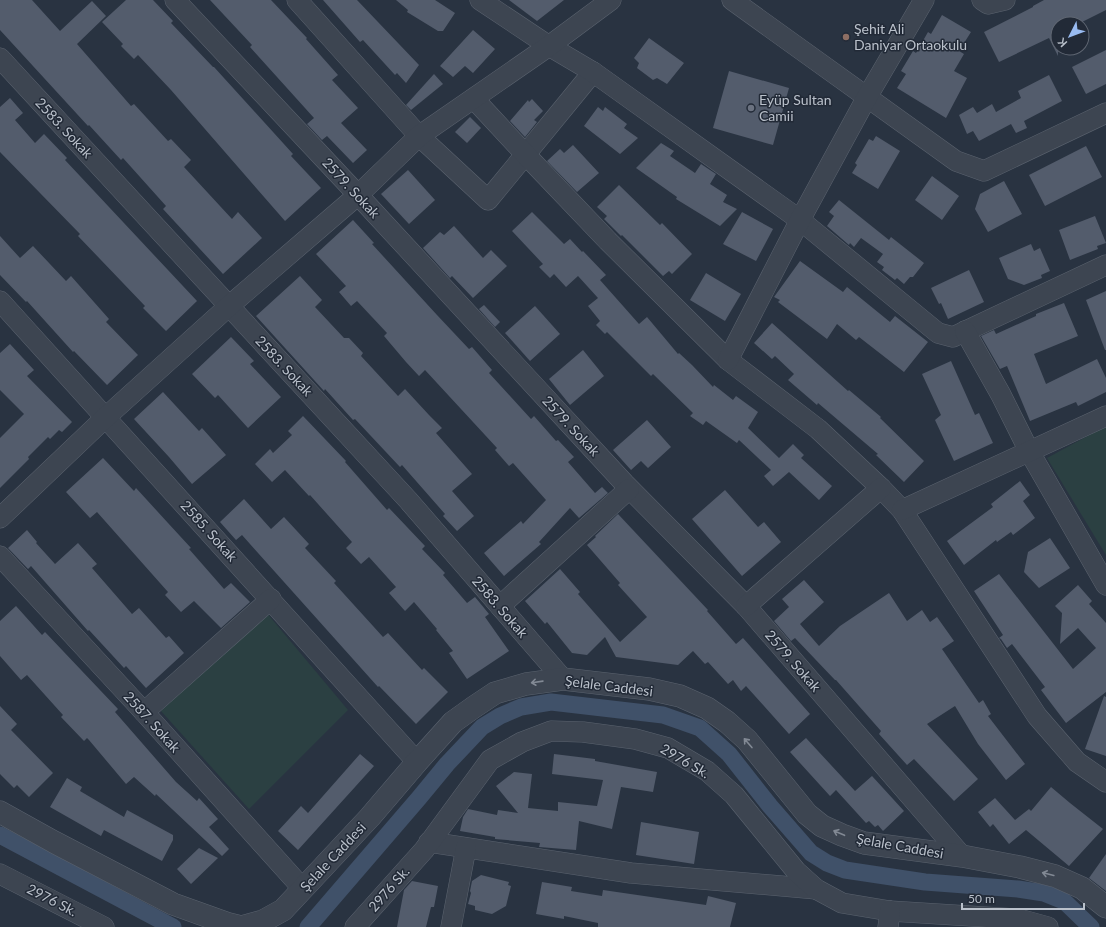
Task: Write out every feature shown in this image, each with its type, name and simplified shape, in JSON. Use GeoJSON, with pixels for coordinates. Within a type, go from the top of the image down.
{"type":"FeatureCollection","features":[{"type":"Feature","properties":{"kind":"street","name":"2579. Sokak"},"geometry":{"type":"LineString","coordinates":[[175,0],[358,195],[629,490],[746,606],[962,856]]}},
{"type":"Feature","properties":{"kind":"street"},"geometry":{"type":"LineString","coordinates":[[297,0],[419,136],[488,200],[593,72]]}},
{"type":"Feature","properties":{"kind":"street"},"geometry":{"type":"LineString","coordinates":[[480,0],[549,46],[593,72],[800,220],[938,333],[953,337],[965,330],[1106,265]]}},
{"type":"Feature","properties":{"kind":"street"},"geometry":{"type":"LineString","coordinates":[[0,518],[106,417],[229,306],[358,195],[419,136],[549,46],[611,0]]}},
{"type":"Feature","properties":{"kind":"street"},"geometry":{"type":"LineString","coordinates":[[732,0],[956,161],[984,171],[1106,113]]}},
{"type":"Feature","properties":{"kind":"street"},"geometry":{"type":"LineString","coordinates":[[728,360],[800,220],[867,97],[924,0]]}},
{"type":"Feature","properties":{"kind":"street"},"geometry":{"type":"LineString","coordinates":[[982,0],[988,4],[1005,0]]}},
{"type":"Feature","properties":{"kind":"street","name":"2583. Sokak"},"geometry":{"type":"LineString","coordinates":[[0,58],[408,500],[563,679]]}},
{"type":"Feature","properties":{"kind":"street"},"geometry":{"type":"LineString","coordinates":[[474,99],[608,241],[728,360],[818,429],[881,488],[902,510],[968,613],[1037,716],[1078,762],[1106,782]]}},
{"type":"Feature","properties":{"kind":"street","name":"2585. Sokak"},"geometry":{"type":"LineString","coordinates":[[0,301],[417,762]]}},
{"type":"Feature","properties":{"kind":"street"},"geometry":{"type":"LineString","coordinates":[[965,330],[1001,395],[1029,451],[1106,585]]}},
{"type":"Feature","properties":{"kind":"street"},"geometry":{"type":"LineString","coordinates":[[902,510],[1106,416]]}},
{"type":"Feature","properties":{"kind":"street"},"geometry":{"type":"LineString","coordinates":[[746,606],[881,488]]}},
{"type":"Feature","properties":{"kind":"street"},"geometry":{"type":"LineString","coordinates":[[500,606],[629,490]]}},
{"type":"Feature","properties":{"kind":"street","name":"2587. Sokak"},"geometry":{"type":"LineString","coordinates":[[0,556],[144,712],[303,889]]}},
{"type":"Feature","properties":{"kind":"street"},"geometry":{"type":"LineString","coordinates":[[144,712],[271,599]]}},
{"type":"Feature","properties":{"kind":"street","name":"Şelale Caddesi"},"geometry":{"type":"LineString","coordinates":[[0,812],[61,846],[173,904],[228,926],[241,927],[263,921],[283,910],[370,817],[453,722],[495,693],[526,684],[563,679],[649,689],[680,696],[707,708],[727,722],[747,740],[807,814],[822,826],[842,835],[864,843],[962,856],[1020,867],[1055,876],[1082,888],[1106,907]]}},
{"type":"Feature","properties":{"kind":"street","name":"2976 Sk."},"geometry":{"type":"LineString","coordinates":[[355,927],[429,842],[490,760],[522,742],[551,731],[583,732],[636,739],[668,748],[707,771],[734,795],[796,871],[816,889],[842,903],[889,919],[1019,919],[1048,927]]}},
{"type":"Feature","properties":{"kind":"street"},"geometry":{"type":"LineString","coordinates":[[429,842],[631,873],[816,889]]}},
{"type":"Feature","properties":{"kind":"street"},"geometry":{"type":"LineString","coordinates":[[451,927],[466,848]]}},
{"type":"Feature","properties":{"kind":"street","name":"2976 Sk."},"geometry":{"type":"LineString","coordinates":[[0,874],[104,927]]}},
{"type":"Feature","properties":{"kind":"green space"},"geometry":{"type":"Polygon","coordinates":[[[1106,426],[1106,555],[1047,458],[1106,426]]]}},
{"type":"Feature","properties":{"kind":"green space"},"geometry":{"type":"Polygon","coordinates":[[[266,612],[348,710],[249,809],[161,711],[266,612]]]}},
{"type":"Feature","properties":{"kind":"building"},"geometry":{"type":"Polygon","coordinates":[[[0,0],[32,0],[60,31],[92,1],[106,16],[77,44],[131,106],[134,104],[168,141],[171,139],[191,160],[184,167],[232,219],[238,212],[262,238],[223,274],[163,209],[166,206],[123,158],[121,160],[89,125],[88,126],[0,30],[0,0]]]}},
{"type":"Feature","properties":{"kind":"building"},"geometry":{"type":"Polygon","coordinates":[[[126,0],[153,0],[173,21],[171,23],[214,67],[293,154],[291,156],[321,188],[285,221],[171,90],[138,55],[134,59],[121,46],[123,44],[102,22],[126,0]]]}},
{"type":"Feature","properties":{"kind":"building"},"geometry":{"type":"Polygon","coordinates":[[[210,0],[271,0],[307,38],[306,39],[338,75],[332,80],[358,108],[341,123],[367,150],[353,163],[327,136],[322,140],[307,124],[314,118],[250,47],[252,45],[210,0]]]}},
{"type":"Feature","properties":{"kind":"building"},"geometry":{"type":"Polygon","coordinates":[[[323,0],[357,0],[419,65],[406,83],[397,73],[395,75],[363,40],[360,42],[323,0]]]}},
{"type":"Feature","properties":{"kind":"building"},"geometry":{"type":"Polygon","coordinates":[[[396,0],[435,0],[455,13],[443,31],[438,31],[407,12],[408,10],[396,0]]]}},
{"type":"Feature","properties":{"kind":"building"},"geometry":{"type":"Polygon","coordinates":[[[509,0],[564,0],[537,21],[509,0]]]}},
{"type":"Feature","properties":{"kind":"building"},"geometry":{"type":"Polygon","coordinates":[[[1044,0],[1106,0],[1106,10],[1090,18],[1090,16],[1050,16],[1050,40],[1049,38],[999,62],[984,32],[1044,0]]]}},
{"type":"Feature","properties":{"kind":"building"},"geometry":{"type":"Polygon","coordinates":[[[942,15],[971,32],[959,51],[964,54],[954,71],[967,78],[946,118],[897,88],[906,74],[901,71],[913,51],[916,53],[928,32],[931,34],[942,15]]]}},
{"type":"Feature","properties":{"kind":"building"},"geometry":{"type":"Polygon","coordinates":[[[473,30],[495,49],[473,73],[465,66],[453,77],[440,66],[473,30]]]}},
{"type":"Feature","properties":{"kind":"building"},"geometry":{"type":"Polygon","coordinates":[[[649,38],[684,63],[667,84],[657,78],[653,80],[637,68],[639,63],[634,58],[649,38]]]}},
{"type":"Feature","properties":{"kind":"building"},"geometry":{"type":"Polygon","coordinates":[[[1106,50],[1106,84],[1086,94],[1072,67],[1106,50]]]}},
{"type":"Feature","properties":{"kind":"building","name":"Eyüp Sultan Camii"},"geometry":{"type":"Polygon","coordinates":[[[729,71],[789,88],[773,145],[713,128],[729,71]]]}},
{"type":"Feature","properties":{"kind":"building"},"geometry":{"type":"Polygon","coordinates":[[[434,74],[443,84],[411,110],[406,105],[434,74]]]}},
{"type":"Feature","properties":{"kind":"building"},"geometry":{"type":"Polygon","coordinates":[[[1049,75],[1062,101],[1024,121],[1027,128],[1016,133],[1011,124],[979,141],[973,131],[967,134],[959,115],[973,107],[977,113],[992,104],[996,112],[1021,98],[1018,91],[1049,75]]]}},
{"type":"Feature","properties":{"kind":"building"},"geometry":{"type":"Polygon","coordinates":[[[10,98],[23,113],[15,120],[35,143],[44,134],[67,158],[65,160],[197,301],[166,331],[143,308],[145,306],[78,236],[80,234],[0,152],[0,107],[10,98]]]}},
{"type":"Feature","properties":{"kind":"building"},"geometry":{"type":"Polygon","coordinates":[[[532,99],[543,111],[534,120],[537,122],[525,137],[510,121],[528,100],[529,102],[532,99]]]}},
{"type":"Feature","properties":{"kind":"building"},"geometry":{"type":"Polygon","coordinates":[[[598,107],[603,111],[605,107],[627,124],[624,128],[638,138],[620,154],[584,126],[598,107]]]}},
{"type":"Feature","properties":{"kind":"building"},"geometry":{"type":"Polygon","coordinates":[[[470,117],[481,128],[467,143],[455,132],[470,117]]]}},
{"type":"Feature","properties":{"kind":"building"},"geometry":{"type":"Polygon","coordinates":[[[876,136],[900,151],[878,189],[852,173],[857,165],[855,163],[869,139],[873,141],[876,136]]]}},
{"type":"Feature","properties":{"kind":"building"},"geometry":{"type":"Polygon","coordinates":[[[661,143],[674,151],[670,156],[695,173],[701,164],[716,174],[710,184],[727,195],[723,202],[737,209],[720,226],[676,199],[677,197],[636,168],[661,143]]]}},
{"type":"Feature","properties":{"kind":"building"},"geometry":{"type":"Polygon","coordinates":[[[573,145],[599,173],[577,192],[547,161],[560,149],[564,153],[573,145]]]}},
{"type":"Feature","properties":{"kind":"building"},"geometry":{"type":"Polygon","coordinates":[[[1086,146],[1102,177],[1045,206],[1029,175],[1086,146]]]}},
{"type":"Feature","properties":{"kind":"building"},"geometry":{"type":"Polygon","coordinates":[[[408,170],[435,200],[409,224],[381,194],[408,170]]]}},
{"type":"Feature","properties":{"kind":"building"},"geometry":{"type":"Polygon","coordinates":[[[932,176],[959,196],[942,220],[915,200],[932,176]]]}},
{"type":"Feature","properties":{"kind":"building"},"geometry":{"type":"Polygon","coordinates":[[[1004,181],[1022,214],[988,232],[975,209],[980,194],[1004,181]]]}},
{"type":"Feature","properties":{"kind":"building"},"geometry":{"type":"Polygon","coordinates":[[[619,185],[660,225],[662,223],[692,254],[672,274],[669,271],[663,276],[604,219],[607,216],[597,207],[619,185]]]}},
{"type":"Feature","properties":{"kind":"building"},"geometry":{"type":"Polygon","coordinates":[[[839,200],[889,240],[891,237],[924,263],[913,277],[910,277],[904,284],[897,278],[895,280],[882,270],[884,267],[877,262],[883,254],[861,238],[854,247],[850,243],[849,245],[827,226],[834,216],[829,212],[839,200]]]}},
{"type":"Feature","properties":{"kind":"building"},"geometry":{"type":"Polygon","coordinates":[[[532,212],[564,244],[570,239],[606,275],[600,280],[639,324],[647,317],[678,354],[679,353],[692,365],[713,387],[714,385],[733,400],[736,396],[758,412],[748,428],[779,458],[793,444],[804,455],[801,458],[832,486],[819,500],[789,472],[773,486],[764,476],[771,470],[739,440],[737,443],[706,421],[703,425],[690,416],[693,413],[653,374],[651,376],[607,332],[605,334],[596,325],[600,321],[588,306],[598,298],[578,276],[566,287],[554,274],[550,278],[539,267],[543,264],[512,231],[532,212]]]}},
{"type":"Feature","properties":{"kind":"building"},"geometry":{"type":"Polygon","coordinates":[[[742,212],[773,229],[756,261],[723,244],[742,212]]]}},
{"type":"Feature","properties":{"kind":"building"},"geometry":{"type":"Polygon","coordinates":[[[1095,216],[1106,243],[1097,246],[1098,249],[1070,260],[1059,230],[1095,216]]]}},
{"type":"Feature","properties":{"kind":"building"},"geometry":{"type":"Polygon","coordinates":[[[353,220],[374,243],[372,244],[437,315],[469,349],[472,347],[492,370],[489,373],[531,419],[534,416],[556,441],[558,440],[574,457],[568,462],[595,493],[602,487],[608,493],[579,518],[570,508],[539,542],[541,544],[504,576],[484,553],[521,521],[523,524],[546,500],[513,463],[509,466],[495,450],[497,448],[425,370],[419,376],[384,336],[387,333],[357,301],[351,306],[339,292],[346,286],[316,254],[353,220]]]}},
{"type":"Feature","properties":{"kind":"building"},"geometry":{"type":"Polygon","coordinates":[[[454,226],[483,258],[491,250],[507,266],[473,298],[452,276],[450,278],[423,248],[440,232],[444,235],[454,226]]]}},
{"type":"Feature","properties":{"kind":"building"},"geometry":{"type":"Polygon","coordinates":[[[0,236],[20,258],[33,246],[66,281],[71,276],[109,319],[106,322],[138,355],[107,385],[74,351],[73,352],[27,301],[26,302],[0,275],[0,236]]]}},
{"type":"Feature","properties":{"kind":"building"},"geometry":{"type":"Polygon","coordinates":[[[1031,244],[1034,251],[1040,248],[1050,271],[1041,275],[1042,278],[1024,285],[1008,279],[999,258],[1031,244]]]}},
{"type":"Feature","properties":{"kind":"building"},"geometry":{"type":"Polygon","coordinates":[[[800,261],[843,292],[847,287],[890,322],[895,316],[928,342],[904,372],[859,337],[856,340],[837,324],[827,339],[778,302],[780,300],[774,297],[800,261]]]}},
{"type":"Feature","properties":{"kind":"building"},"geometry":{"type":"Polygon","coordinates":[[[969,270],[984,302],[948,319],[941,303],[939,304],[931,288],[969,270]]]}},
{"type":"Feature","properties":{"kind":"building"},"geometry":{"type":"Polygon","coordinates":[[[706,273],[741,294],[725,321],[690,300],[706,273]]]}},
{"type":"Feature","properties":{"kind":"building"},"geometry":{"type":"Polygon","coordinates":[[[300,276],[322,300],[315,307],[344,338],[349,338],[363,353],[361,356],[398,396],[405,389],[442,428],[436,433],[472,474],[452,491],[474,516],[457,531],[443,516],[445,514],[402,465],[400,467],[355,419],[353,420],[325,389],[324,391],[256,316],[300,276]]]}},
{"type":"Feature","properties":{"kind":"building"},"geometry":{"type":"Polygon","coordinates":[[[1106,291],[1106,350],[1105,350],[1086,300],[1106,291]]]}},
{"type":"Feature","properties":{"kind":"building"},"geometry":{"type":"Polygon","coordinates":[[[1064,303],[1078,336],[1034,354],[1046,384],[1097,359],[1106,378],[1106,392],[1078,406],[1076,402],[1030,421],[1007,366],[1000,369],[981,336],[994,330],[996,334],[1036,316],[1036,314],[1064,303]]]}},
{"type":"Feature","properties":{"kind":"building"},"geometry":{"type":"Polygon","coordinates":[[[484,305],[500,322],[495,327],[479,309],[484,305]]]}},
{"type":"Feature","properties":{"kind":"building"},"geometry":{"type":"Polygon","coordinates":[[[535,306],[560,334],[530,361],[505,333],[535,306]]]}},
{"type":"Feature","properties":{"kind":"building"},"geometry":{"type":"Polygon","coordinates":[[[772,323],[848,391],[849,390],[881,417],[880,418],[924,461],[904,482],[876,455],[878,454],[818,403],[817,405],[788,380],[794,374],[775,356],[772,359],[754,343],[772,323]]]}},
{"type":"Feature","properties":{"kind":"building"},"geometry":{"type":"Polygon","coordinates":[[[231,337],[254,361],[250,364],[281,397],[248,428],[218,395],[215,398],[192,374],[231,337]]]}},
{"type":"Feature","properties":{"kind":"building"},"geometry":{"type":"Polygon","coordinates":[[[10,344],[34,370],[27,376],[72,422],[62,432],[59,430],[50,439],[48,437],[28,457],[29,459],[0,488],[0,438],[24,414],[0,390],[0,353],[10,344]]]}},
{"type":"Feature","properties":{"kind":"building"},"geometry":{"type":"Polygon","coordinates":[[[583,350],[604,376],[570,405],[549,379],[583,350]]]}},
{"type":"Feature","properties":{"kind":"building"},"geometry":{"type":"Polygon","coordinates":[[[951,361],[975,415],[979,413],[993,443],[954,461],[935,420],[941,415],[922,374],[951,361]]]}},
{"type":"Feature","properties":{"kind":"building"},"geometry":{"type":"Polygon","coordinates":[[[163,392],[199,431],[202,428],[226,455],[192,484],[134,419],[163,392]]]}},
{"type":"Feature","properties":{"kind":"building"},"geometry":{"type":"Polygon","coordinates":[[[303,416],[346,461],[345,462],[387,510],[389,508],[425,546],[422,549],[445,573],[443,575],[467,603],[475,597],[489,614],[485,617],[509,651],[467,679],[449,653],[453,651],[414,602],[405,611],[389,593],[396,587],[369,557],[361,564],[346,548],[352,542],[310,495],[309,496],[285,470],[272,482],[255,464],[270,449],[273,453],[292,435],[288,431],[303,416]]]}},
{"type":"Feature","properties":{"kind":"building"},"geometry":{"type":"Polygon","coordinates":[[[647,420],[671,447],[648,468],[641,461],[631,470],[613,450],[647,420]]]}},
{"type":"Feature","properties":{"kind":"building"},"geometry":{"type":"Polygon","coordinates":[[[103,458],[134,491],[136,488],[191,548],[189,549],[224,589],[231,583],[250,602],[221,628],[194,601],[181,612],[165,595],[168,592],[97,512],[90,518],[66,492],[103,458]]]}},
{"type":"Feature","properties":{"kind":"building"},"geometry":{"type":"Polygon","coordinates":[[[1020,481],[1030,495],[1023,501],[1035,518],[1013,535],[1011,532],[997,542],[996,540],[964,565],[947,541],[993,507],[991,504],[1020,481]]]}},
{"type":"Feature","properties":{"kind":"building"},"geometry":{"type":"Polygon","coordinates":[[[725,490],[758,527],[764,522],[781,542],[742,576],[692,519],[725,490]]]}},
{"type":"Feature","properties":{"kind":"building"},"geometry":{"type":"Polygon","coordinates":[[[244,499],[271,529],[284,517],[309,544],[305,548],[336,581],[334,583],[383,637],[388,633],[422,670],[424,668],[448,692],[416,724],[379,686],[378,687],[242,535],[236,540],[220,522],[244,499]]]}},
{"type":"Feature","properties":{"kind":"building"},"geometry":{"type":"Polygon","coordinates":[[[618,514],[708,610],[707,611],[736,644],[743,638],[810,714],[789,734],[746,686],[741,691],[733,680],[728,684],[708,662],[705,664],[693,651],[678,665],[616,657],[605,637],[587,655],[572,653],[547,622],[545,624],[525,601],[560,569],[580,592],[578,594],[620,642],[647,617],[618,585],[620,583],[587,545],[618,514]]]}},
{"type":"Feature","properties":{"kind":"building"},"geometry":{"type":"Polygon","coordinates":[[[27,530],[37,542],[36,543],[55,564],[78,543],[97,564],[92,568],[132,614],[139,608],[166,638],[169,636],[184,653],[146,688],[126,666],[124,668],[89,630],[88,631],[31,566],[28,569],[8,548],[27,530]]]}},
{"type":"Feature","properties":{"kind":"building"},"geometry":{"type":"Polygon","coordinates":[[[1050,538],[1070,568],[1039,588],[1024,572],[1028,552],[1050,538]]]}},
{"type":"Feature","properties":{"kind":"building"},"geometry":{"type":"Polygon","coordinates":[[[999,574],[1073,669],[1096,648],[1078,628],[1060,644],[1062,613],[1055,606],[1078,585],[1092,601],[1089,604],[1106,623],[1106,692],[1066,723],[1041,690],[1045,687],[1012,644],[1007,648],[999,638],[1003,635],[974,591],[999,574]]]}},
{"type":"Feature","properties":{"kind":"building"},"geometry":{"type":"Polygon","coordinates":[[[804,580],[824,602],[800,624],[819,646],[840,626],[889,593],[907,621],[922,610],[930,622],[937,617],[954,641],[942,649],[979,703],[983,700],[991,714],[988,716],[1025,764],[1006,780],[978,744],[955,706],[927,724],[978,779],[954,801],[914,759],[907,765],[879,734],[881,731],[836,680],[795,638],[791,641],[774,621],[789,607],[782,599],[804,580]]]}},
{"type":"Feature","properties":{"kind":"building"},"geometry":{"type":"Polygon","coordinates":[[[16,606],[42,635],[45,632],[118,709],[115,712],[176,782],[197,801],[199,798],[218,819],[209,827],[229,849],[222,856],[156,794],[155,796],[134,777],[126,784],[89,740],[87,738],[84,741],[61,717],[63,715],[27,675],[21,680],[0,656],[0,621],[16,606]]]}},
{"type":"Feature","properties":{"kind":"building"},"geometry":{"type":"Polygon","coordinates":[[[1104,696],[1106,697],[1106,756],[1085,749],[1104,696]]]}},
{"type":"Feature","properties":{"kind":"building"},"geometry":{"type":"Polygon","coordinates":[[[0,706],[17,724],[11,730],[53,773],[29,797],[17,785],[14,788],[0,774],[0,706]]]}},
{"type":"Feature","properties":{"kind":"building"},"geometry":{"type":"Polygon","coordinates":[[[806,738],[855,791],[872,776],[904,811],[883,831],[878,825],[875,827],[869,821],[866,823],[836,790],[830,796],[790,752],[806,738]]]}},
{"type":"Feature","properties":{"kind":"building"},"geometry":{"type":"Polygon","coordinates":[[[360,754],[374,766],[298,850],[278,831],[301,806],[308,813],[360,754]]]}},
{"type":"Feature","properties":{"kind":"building"},"geometry":{"type":"Polygon","coordinates":[[[554,754],[595,759],[595,761],[657,772],[653,792],[621,787],[612,829],[579,821],[576,850],[539,847],[540,843],[495,839],[495,837],[460,831],[463,817],[468,809],[497,815],[498,810],[518,813],[496,786],[514,772],[532,774],[528,808],[558,811],[558,802],[597,806],[603,780],[552,774],[554,754]]]}},
{"type":"Feature","properties":{"kind":"building"},"geometry":{"type":"Polygon","coordinates":[[[67,778],[82,787],[80,791],[124,817],[127,810],[173,835],[173,840],[162,861],[104,830],[101,836],[50,807],[67,778]]]}},
{"type":"Feature","properties":{"kind":"building"},"geometry":{"type":"Polygon","coordinates":[[[1051,787],[1103,829],[1069,866],[1026,830],[1009,844],[993,824],[990,827],[978,812],[995,798],[1015,820],[1029,809],[1031,811],[1051,787]]]}},
{"type":"Feature","properties":{"kind":"building"},"geometry":{"type":"Polygon","coordinates":[[[641,822],[699,832],[694,864],[636,855],[641,822]]]}},
{"type":"Feature","properties":{"kind":"building"},"geometry":{"type":"Polygon","coordinates":[[[199,848],[218,858],[191,884],[177,869],[199,848]]]}},
{"type":"Feature","properties":{"kind":"building"},"geometry":{"type":"Polygon","coordinates":[[[1106,854],[1106,891],[1089,878],[1106,854]]]}},
{"type":"Feature","properties":{"kind":"building"},"geometry":{"type":"Polygon","coordinates":[[[481,875],[509,882],[508,885],[511,886],[506,906],[492,914],[475,910],[475,906],[468,904],[472,881],[481,875]]]}},
{"type":"Feature","properties":{"kind":"building"},"geometry":{"type":"Polygon","coordinates":[[[412,881],[438,886],[434,907],[431,907],[426,927],[397,927],[404,890],[412,881]]]}},
{"type":"Feature","properties":{"kind":"building"},"geometry":{"type":"Polygon","coordinates":[[[542,882],[572,887],[571,891],[602,896],[603,890],[706,905],[708,896],[736,903],[730,927],[598,927],[598,923],[564,916],[564,919],[536,914],[542,882]]]}},
{"type":"Feature","properties":{"kind":"waterway"},"geometry":{"type":"LineString","coordinates":[[308,927],[447,764],[482,727],[500,716],[521,707],[551,702],[663,715],[700,728],[729,754],[770,806],[811,853],[827,863],[845,870],[925,882],[1018,889],[1044,893],[1064,901],[1091,927]]}},
{"type":"Feature","properties":{"kind":"waterway"},"geometry":{"type":"LineString","coordinates":[[0,835],[173,927]]}},
{"type":"Feature","properties":{"kind":"place","name":"Şehit Ali Daniyar Ortaokulu"},"geometry":{"type":"Point","coordinates":[846,37]}},
{"type":"Feature","properties":{"kind":"place","name":"Eyüp Sultan Camii"},"geometry":{"type":"Point","coordinates":[751,108]}}]}
